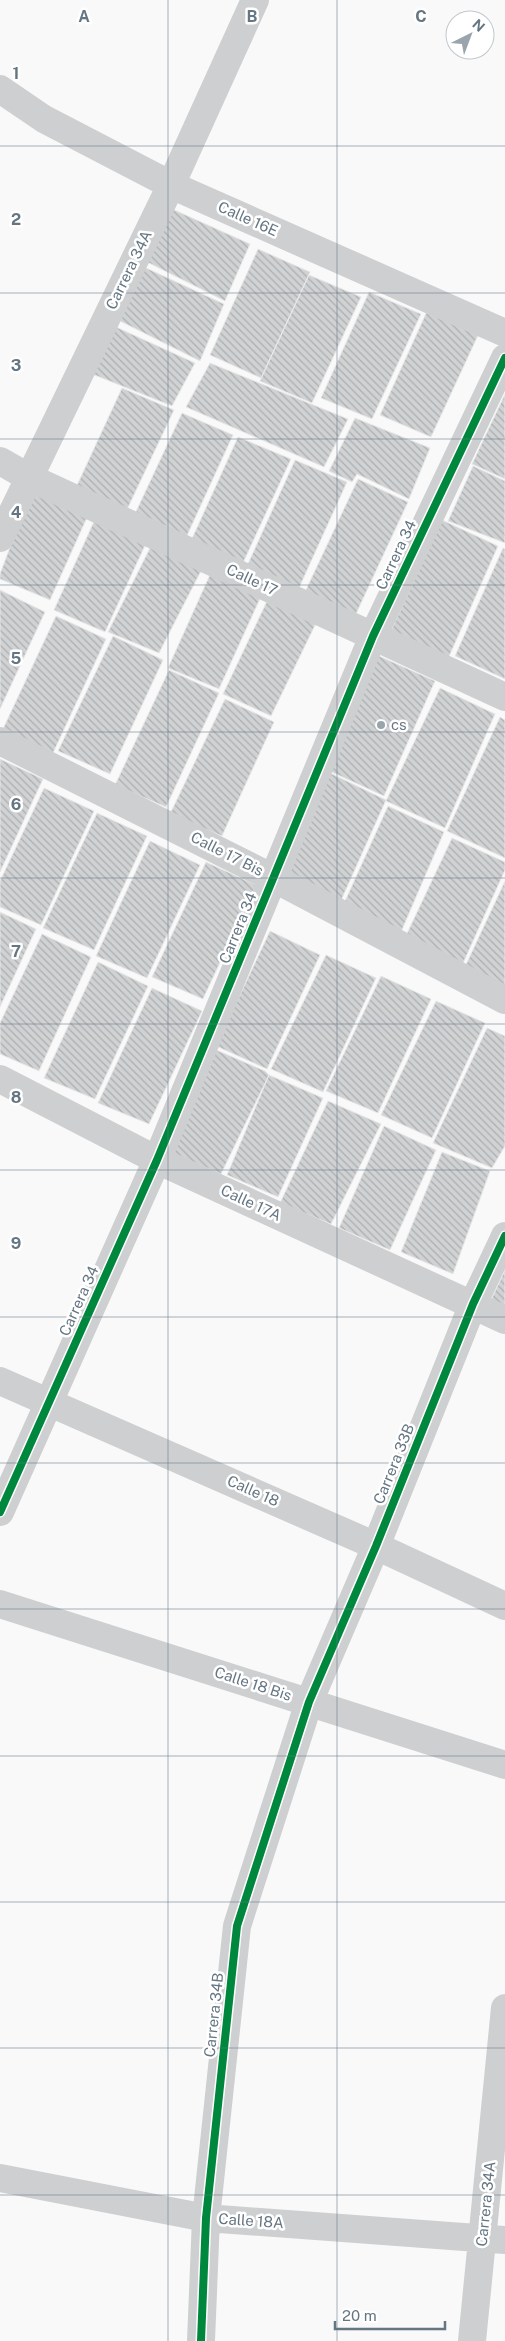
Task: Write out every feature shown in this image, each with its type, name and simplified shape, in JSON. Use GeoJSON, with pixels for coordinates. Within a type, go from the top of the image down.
{"type":"FeatureCollection","features":[{"type":"Feature","properties":{"kind":"street","name":"Carrera 34A"},"geometry":{"type":"LineString","coordinates":[[0,538],[171,185],[255,0]]}},
{"type":"Feature","properties":{"kind":"street","name":"Calle 16E"},"geometry":{"type":"LineString","coordinates":[[0,89],[44,119],[171,185],[505,333]]}},
{"type":"Feature","properties":{"kind":"street","name":"Carrera 34"},"geometry":{"type":"LineString","coordinates":[[0,1512],[157,1160],[373,636],[505,358]]}},
{"type":"Feature","properties":{"kind":"street","name":"Calle 17"},"geometry":{"type":"LineString","coordinates":[[0,461],[28,477],[505,697]]}},
{"type":"Feature","properties":{"kind":"street","name":"Calle 17 Bis"},"geometry":{"type":"LineString","coordinates":[[0,740],[274,878],[505,1000]]}},
{"type":"Feature","properties":{"kind":"street","name":"Calle 17A"},"geometry":{"type":"LineString","coordinates":[[0,1079],[157,1160],[505,1320]]}},
{"type":"Feature","properties":{"kind":"street","name":"Carrera 33B"},"geometry":{"type":"LineString","coordinates":[[310,1702],[376,1546],[473,1304],[505,1236]]}},
{"type":"Feature","properties":{"kind":"street","name":"Calle 18"},"geometry":{"type":"LineString","coordinates":[[0,1381],[376,1546],[505,1606]]}},
{"type":"Feature","properties":{"kind":"street","name":"Calle 18 Bis"},"geometry":{"type":"LineString","coordinates":[[0,1604],[505,1765]]}},
{"type":"Feature","properties":{"kind":"street","name":"Carrera 34B"},"geometry":{"type":"LineString","coordinates":[[202,2341],[206,2218],[237,1926],[310,1702]]}},
{"type":"Feature","properties":{"kind":"street","name":"Carrera 34A"},"geometry":{"type":"LineString","coordinates":[[472,2341],[494,2239],[505,2008]]}},
{"type":"Feature","properties":{"kind":"street","name":"Calle 18A"},"geometry":{"type":"LineString","coordinates":[[0,2178],[206,2218],[494,2239]]}},
{"type":"Feature","properties":{"kind":"building"},"geometry":{"type":"Polygon","coordinates":[[[170,208],[250,244],[225,301],[145,261],[170,208]]]}},
{"type":"Feature","properties":{"kind":"building"},"geometry":{"type":"Polygon","coordinates":[[[258,249],[310,272],[261,378],[210,355],[258,249]]]}},
{"type":"Feature","properties":{"kind":"building"},"geometry":{"type":"Polygon","coordinates":[[[144,267],[224,304],[200,361],[120,321],[144,267]]]}},
{"type":"Feature","properties":{"kind":"building"},"geometry":{"type":"Polygon","coordinates":[[[309,275],[361,297],[312,403],[260,381],[309,275]]]}},
{"type":"Feature","properties":{"kind":"building"},"geometry":{"type":"Polygon","coordinates":[[[369,292],[421,314],[372,419],[321,398],[369,292]]]}},
{"type":"Feature","properties":{"kind":"building"},"geometry":{"type":"Polygon","coordinates":[[[428,309],[480,331],[431,437],[380,415],[428,309]]]}},
{"type":"Feature","properties":{"kind":"building"},"geometry":{"type":"Polygon","coordinates":[[[116,327],[195,363],[172,406],[92,374],[116,327]]]}},
{"type":"Feature","properties":{"kind":"building"},"geometry":{"type":"Polygon","coordinates":[[[210,363],[348,419],[324,467],[186,407],[210,363]]]}},
{"type":"Feature","properties":{"kind":"building"},"geometry":{"type":"Polygon","coordinates":[[[122,388],[174,410],[124,516],[73,494],[122,388]]]}},
{"type":"Feature","properties":{"kind":"building"},"geometry":{"type":"Polygon","coordinates":[[[505,394],[505,479],[472,464],[505,394]]]}},
{"type":"Feature","properties":{"kind":"building"},"geometry":{"type":"Polygon","coordinates":[[[182,413],[233,435],[185,540],[133,518],[182,413]]]}},
{"type":"Feature","properties":{"kind":"building"},"geometry":{"type":"Polygon","coordinates":[[[355,418],[430,448],[409,499],[357,474],[352,482],[329,471],[355,418]]]}},
{"type":"Feature","properties":{"kind":"building"},"geometry":{"type":"Polygon","coordinates":[[[238,437],[291,459],[242,565],[190,543],[238,437]]]}},
{"type":"Feature","properties":{"kind":"building"},"geometry":{"type":"Polygon","coordinates":[[[295,460],[347,482],[299,588],[247,566],[295,460]]]}},
{"type":"Feature","properties":{"kind":"building"},"geometry":{"type":"Polygon","coordinates":[[[473,466],[505,481],[505,543],[448,521],[473,466]]]}},
{"type":"Feature","properties":{"kind":"building"},"geometry":{"type":"Polygon","coordinates":[[[358,479],[408,502],[355,616],[304,594],[358,479]]]}},
{"type":"Feature","properties":{"kind":"building"},"geometry":{"type":"Polygon","coordinates":[[[32,488],[89,513],[50,600],[0,579],[0,574],[32,488]]]}},
{"type":"Feature","properties":{"kind":"building"},"geometry":{"type":"Polygon","coordinates":[[[96,517],[148,539],[105,632],[54,610],[96,517]]]}},
{"type":"Feature","properties":{"kind":"building"},"geometry":{"type":"Polygon","coordinates":[[[442,520],[498,546],[447,661],[389,635],[442,520]]]}},
{"type":"Feature","properties":{"kind":"building"},"geometry":{"type":"Polygon","coordinates":[[[154,540],[204,565],[159,653],[108,632],[154,540]]]}},
{"type":"Feature","properties":{"kind":"building"},"geometry":{"type":"Polygon","coordinates":[[[503,548],[505,549],[505,679],[455,656],[503,548]]]}},
{"type":"Feature","properties":{"kind":"building"},"geometry":{"type":"Polygon","coordinates":[[[213,568],[263,592],[219,689],[168,668],[213,568]]]}},
{"type":"Feature","properties":{"kind":"building"},"geometry":{"type":"Polygon","coordinates":[[[0,590],[45,612],[0,709],[0,590]]]}},
{"type":"Feature","properties":{"kind":"building"},"geometry":{"type":"Polygon","coordinates":[[[268,599],[319,617],[271,716],[223,694],[268,599]]]}},
{"type":"Feature","properties":{"kind":"building"},"geometry":{"type":"Polygon","coordinates":[[[56,616],[106,639],[53,753],[2,731],[56,616]]]}},
{"type":"Feature","properties":{"kind":"building"},"geometry":{"type":"Polygon","coordinates":[[[113,636],[163,660],[110,774],[58,751],[113,636]]]}},
{"type":"Feature","properties":{"kind":"building","name":"cs"},"geometry":{"type":"Polygon","coordinates":[[[379,656],[435,681],[384,796],[325,769],[379,656]]]}},
{"type":"Feature","properties":{"kind":"building"},"geometry":{"type":"Polygon","coordinates":[[[169,670],[219,693],[166,807],[115,785],[169,670]]]}},
{"type":"Feature","properties":{"kind":"building","name":"cs"},"geometry":{"type":"Polygon","coordinates":[[[440,688],[495,714],[445,828],[386,801],[440,688]]]}},
{"type":"Feature","properties":{"kind":"building"},"geometry":{"type":"Polygon","coordinates":[[[225,699],[274,722],[222,836],[170,814],[225,699]]]}},
{"type":"Feature","properties":{"kind":"building"},"geometry":{"type":"Polygon","coordinates":[[[500,717],[505,720],[505,858],[447,831],[500,717]]]}},
{"type":"Feature","properties":{"kind":"building"},"geometry":{"type":"Polygon","coordinates":[[[0,759],[43,779],[0,872],[0,759]]]}},
{"type":"Feature","properties":{"kind":"building"},"geometry":{"type":"Polygon","coordinates":[[[330,773],[386,800],[339,905],[282,877],[330,773]]]}},
{"type":"Feature","properties":{"kind":"building"},"geometry":{"type":"Polygon","coordinates":[[[44,788],[94,811],[41,925],[0,907],[0,881],[44,788]]]}},
{"type":"Feature","properties":{"kind":"building"},"geometry":{"type":"Polygon","coordinates":[[[388,806],[444,832],[398,939],[341,910],[388,806]]]}},
{"type":"Feature","properties":{"kind":"building"},"geometry":{"type":"Polygon","coordinates":[[[97,813],[147,836],[94,950],[43,928],[97,813]]]}},
{"type":"Feature","properties":{"kind":"building"},"geometry":{"type":"Polygon","coordinates":[[[452,838],[505,862],[505,870],[460,970],[403,942],[452,838]]]}},
{"type":"Feature","properties":{"kind":"building"},"geometry":{"type":"Polygon","coordinates":[[[150,841],[200,865],[147,978],[96,956],[150,841]]]}},
{"type":"Feature","properties":{"kind":"building"},"geometry":{"type":"Polygon","coordinates":[[[206,862],[256,885],[203,999],[152,977],[206,862]]]}},
{"type":"Feature","properties":{"kind":"building"},"geometry":{"type":"Polygon","coordinates":[[[505,881],[505,992],[463,971],[505,881]]]}},
{"type":"Feature","properties":{"kind":"building"},"geometry":{"type":"Polygon","coordinates":[[[0,912],[36,929],[0,1007],[0,912]]]}},
{"type":"Feature","properties":{"kind":"building"},"geometry":{"type":"Polygon","coordinates":[[[270,931],[320,955],[267,1069],[216,1046],[270,931]]]}},
{"type":"Feature","properties":{"kind":"building"},"geometry":{"type":"Polygon","coordinates":[[[42,934],[91,957],[39,1071],[0,1054],[0,1023],[42,934]]]}},
{"type":"Feature","properties":{"kind":"building"},"geometry":{"type":"Polygon","coordinates":[[[326,955],[376,978],[323,1092],[271,1069],[326,955]]]}},
{"type":"Feature","properties":{"kind":"building"},"geometry":{"type":"Polygon","coordinates":[[[98,962],[148,986],[95,1099],[44,1078],[98,962]]]}},
{"type":"Feature","properties":{"kind":"building"},"geometry":{"type":"Polygon","coordinates":[[[381,976],[431,999],[378,1113],[326,1091],[381,976]]]}},
{"type":"Feature","properties":{"kind":"building"},"geometry":{"type":"Polygon","coordinates":[[[152,988],[202,1011],[149,1124],[98,1103],[152,988]]]}},
{"type":"Feature","properties":{"kind":"building"},"geometry":{"type":"Polygon","coordinates":[[[436,1001],[485,1023],[432,1138],[381,1115],[436,1001]]]}},
{"type":"Feature","properties":{"kind":"building"},"geometry":{"type":"Polygon","coordinates":[[[487,1028],[505,1036],[505,1146],[492,1168],[433,1143],[487,1028]]]}},
{"type":"Feature","properties":{"kind":"building"},"geometry":{"type":"Polygon","coordinates":[[[214,1049],[265,1071],[269,1075],[221,1174],[169,1152],[214,1049]]]}},
{"type":"Feature","properties":{"kind":"building"},"geometry":{"type":"Polygon","coordinates":[[[269,1075],[323,1098],[278,1197],[227,1175],[269,1075]]]}},
{"type":"Feature","properties":{"kind":"building"},"geometry":{"type":"Polygon","coordinates":[[[328,1101],[381,1124],[331,1224],[280,1203],[328,1101]]]}},
{"type":"Feature","properties":{"kind":"building"},"geometry":{"type":"Polygon","coordinates":[[[384,1126],[436,1150],[390,1250],[339,1228],[384,1126]]]}},
{"type":"Feature","properties":{"kind":"building"},"geometry":{"type":"Polygon","coordinates":[[[442,1152],[490,1171],[453,1274],[401,1252],[442,1152]]]}},
{"type":"Feature","properties":{"kind":"building"},"geometry":{"type":"Polygon","coordinates":[[[505,1270],[505,1306],[491,1300],[505,1270]]]}},
{"type":"Feature","properties":{"kind":"cycle path"},"geometry":{"type":"LineString","coordinates":[[0,1512],[157,1160],[373,636],[505,358]]}},
{"type":"Feature","properties":{"kind":"cycle path"},"geometry":{"type":"LineString","coordinates":[[201,2341],[206,2218],[237,1926],[309,1702],[376,1546],[473,1304],[505,1236]]}},
{"type":"Feature","properties":{"kind":"place","name":"cs"},"geometry":{"type":"Point","coordinates":[381,725]}}]}
